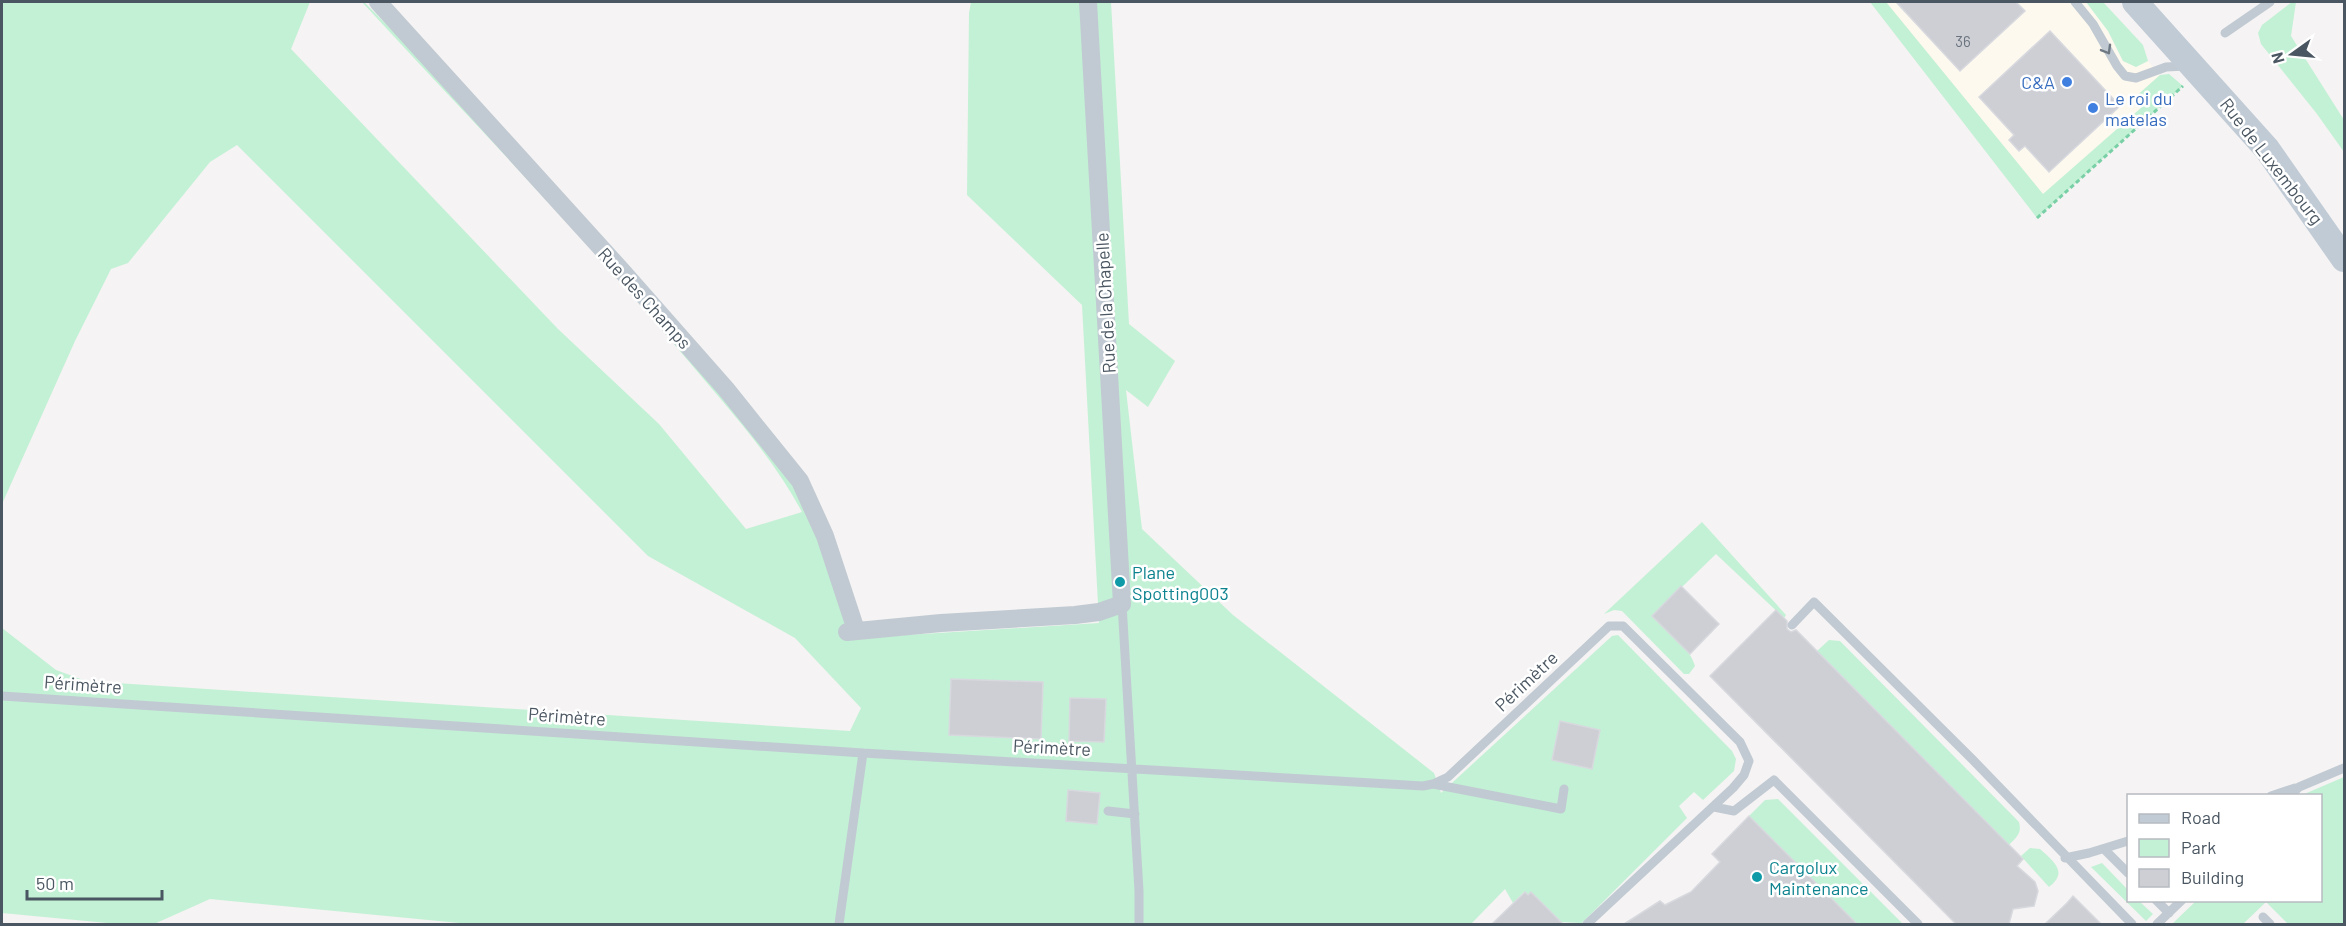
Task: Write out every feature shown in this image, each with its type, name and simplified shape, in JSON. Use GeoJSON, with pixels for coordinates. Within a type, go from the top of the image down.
{"type":"FeatureCollection","features":[{"type":"Feature","properties":{"kind":"main road","name":"Rue de Luxembourg"},"geometry":{"type":"LineString","coordinates":[[2135,2],[2198,69],[2267,149],[2344,259]]}},
{"type":"Feature","properties":{"kind":"street","name":"Rue des Champs"},"geometry":{"type":"LineString","coordinates":[[378,2],[638,289],[726,389],[800,481],[825,536],[851,631],[1074,615],[1099,612],[1122,604]]}},
{"type":"Feature","properties":{"kind":"street","name":"Rue de la Chapelle"},"geometry":{"type":"LineString","coordinates":[[1088,2],[1122,604]]}},
{"type":"Feature","properties":{"kind":"lane"},"geometry":{"type":"LineString","coordinates":[[2075,2],[2093,24],[2125,76],[2136,78],[2166,67],[2198,69]]}},
{"type":"Feature","properties":{"kind":"lane"},"geometry":{"type":"LineString","coordinates":[[2225,33],[2270,2]]}},
{"type":"Feature","properties":{"kind":"lane"},"geometry":{"type":"LineString","coordinates":[[1792,625],[1814,602],[2132,924]]}},
{"type":"Feature","properties":{"kind":"lane"},"geometry":{"type":"LineString","coordinates":[[1122,604],[1135,814],[1139,924]]}},
{"type":"Feature","properties":{"kind":"lane","name":"Périmètre"},"geometry":{"type":"LineString","coordinates":[[2,696],[863,753],[1423,786],[1448,777],[1609,626],[1623,626],[1740,742],[1749,761],[1744,775],[1714,807],[1587,924]]}},
{"type":"Feature","properties":{"kind":"lane"},"geometry":{"type":"LineString","coordinates":[[839,924],[863,753]]}},
{"type":"Feature","properties":{"kind":"lane"},"geometry":{"type":"LineString","coordinates":[[2274,794],[2299,787],[2344,768]]}},
{"type":"Feature","properties":{"kind":"lane"},"geometry":{"type":"LineString","coordinates":[[1714,807],[1734,811],[1774,780],[1918,924]]}},
{"type":"Feature","properties":{"kind":"lane"},"geometry":{"type":"LineString","coordinates":[[1433,784],[1561,809],[1564,789]]}},
{"type":"Feature","properties":{"kind":"lane"},"geometry":{"type":"LineString","coordinates":[[2291,794],[2299,787]]}},
{"type":"Feature","properties":{"kind":"lane"},"geometry":{"type":"LineString","coordinates":[[1108,811],[1135,814]]}},
{"type":"Feature","properties":{"kind":"lane"},"geometry":{"type":"LineString","coordinates":[[2065,858],[2127,841]]}},
{"type":"Feature","properties":{"kind":"lane"},"geometry":{"type":"LineString","coordinates":[[2104,849],[2127,872]]}},
{"type":"Feature","properties":{"kind":"lane"},"geometry":{"type":"LineString","coordinates":[[2158,902],[2169,913]]}},
{"type":"Feature","properties":{"kind":"lane"},"geometry":{"type":"LineString","coordinates":[[2157,924],[2180,902]]}},
{"type":"Feature","properties":{"kind":"path"},"geometry":{"type":"LineString","coordinates":[[2037,218],[2198,69]]}},
{"type":"Feature","properties":{"kind":"shaded area"},"geometry":{"type":"Polygon","coordinates":[[[1886,2],[2086,2],[2108,31],[2123,61],[2136,67],[2148,61],[2160,75],[2135,98],[2143,107],[2043,194],[1886,2]]]}},
{"type":"Feature","properties":{"kind":"green space"},"geometry":{"type":"Polygon","coordinates":[[[2,2],[310,2],[291,49],[558,329],[659,424],[746,529],[802,512],[776,470],[745,428],[641,305],[362,2],[364,2],[414,52],[711,378],[794,484],[813,523],[843,611],[874,637],[1099,623],[1082,305],[967,195],[969,13],[971,2],[1111,2],[1129,324],[1175,361],[1148,407],[1126,390],[1142,529],[1233,615],[1434,773],[1441,793],[1612,636],[1618,635],[1732,751],[1736,759],[1734,771],[1703,800],[1694,792],[1679,806],[1687,818],[1582,923],[1561,922],[1531,892],[1528,895],[1524,892],[1513,903],[1505,889],[1471,924],[470,924],[210,899],[154,924],[118,924],[2,913],[2,628],[56,670],[86,681],[850,731],[861,708],[795,638],[648,556],[237,145],[210,162],[128,263],[111,269],[75,341],[2,504],[2,2]]]}},
{"type":"Feature","properties":{"kind":"green space"},"geometry":{"type":"Polygon","coordinates":[[[1870,2],[1886,2],[2043,194],[2142,107],[2134,98],[2160,75],[2169,74],[2183,86],[2037,218],[1870,2]]]}},
{"type":"Feature","properties":{"kind":"green space"},"geometry":{"type":"Polygon","coordinates":[[[2086,2],[2103,2],[2143,45],[2148,61],[2136,67],[2123,61],[2108,31],[2086,2]]]}},
{"type":"Feature","properties":{"kind":"green space"},"geometry":{"type":"Polygon","coordinates":[[[2292,2],[2296,2],[2291,36],[2344,120],[2344,152],[2261,44],[2258,33],[2262,25],[2292,2]]]}},
{"type":"Feature","properties":{"kind":"green space"},"geometry":{"type":"Polygon","coordinates":[[[1702,522],[1786,615],[1784,618],[1716,554],[1652,616],[1683,646],[1692,659],[1695,666],[1689,674],[1684,674],[1622,611],[1614,610],[1604,614],[1702,522]]]}},
{"type":"Feature","properties":{"kind":"green space"},"geometry":{"type":"Polygon","coordinates":[[[1829,640],[1840,641],[2019,822],[2018,835],[2009,845],[1817,651],[1829,640]]]}},
{"type":"Feature","properties":{"kind":"green space"},"geometry":{"type":"Polygon","coordinates":[[[2344,777],[2344,924],[2288,924],[2266,902],[2322,902],[2322,794],[2304,794],[2344,777]]]}},
{"type":"Feature","properties":{"kind":"green space"},"geometry":{"type":"Polygon","coordinates":[[[1778,799],[1903,924],[1857,924],[1749,816],[1765,800],[1778,799]]]}},
{"type":"Feature","properties":{"kind":"green space"},"geometry":{"type":"Polygon","coordinates":[[[2030,848],[2040,849],[2057,867],[2058,876],[2049,887],[2021,856],[2030,848]]]}},
{"type":"Feature","properties":{"kind":"green space"},"geometry":{"type":"Polygon","coordinates":[[[2102,863],[2127,889],[2127,902],[2140,902],[2153,914],[2146,921],[2091,867],[2102,863]]]}},
{"type":"Feature","properties":{"kind":"green space"},"geometry":{"type":"Polygon","coordinates":[[[2195,902],[2266,902],[2243,924],[2172,924],[2195,902]]]}},
{"type":"Feature","properties":{"kind":"building"},"geometry":{"type":"Polygon","coordinates":[[[1896,2],[2016,2],[2025,11],[1960,71],[1896,2]]]}},
{"type":"Feature","properties":{"kind":"building"},"geometry":{"type":"Polygon","coordinates":[[[2050,31],[2120,106],[2049,172],[2025,146],[2019,151],[2009,140],[2014,135],[1979,97],[2050,31]]]}},
{"type":"Feature","properties":{"kind":"building"},"geometry":{"type":"Polygon","coordinates":[[[1681,586],[1719,624],[1690,654],[1652,616],[1681,586]]]}},
{"type":"Feature","properties":{"kind":"building"},"geometry":{"type":"Polygon","coordinates":[[[1776,610],[1787,621],[1787,629],[1791,632],[1796,630],[2023,859],[2017,866],[2035,882],[2038,891],[2034,906],[2013,909],[2009,924],[1956,924],[1710,676],[1776,610]]]}},
{"type":"Feature","properties":{"kind":"building"},"geometry":{"type":"Polygon","coordinates":[[[951,679],[1043,682],[1041,739],[949,735],[951,679]]]}},
{"type":"Feature","properties":{"kind":"building"},"geometry":{"type":"Polygon","coordinates":[[[1070,698],[1106,699],[1104,742],[1069,741],[1070,698]]]}},
{"type":"Feature","properties":{"kind":"building"},"geometry":{"type":"Polygon","coordinates":[[[1560,721],[1600,730],[1592,769],[1552,760],[1560,721]]]}},
{"type":"Feature","properties":{"kind":"building"},"geometry":{"type":"Polygon","coordinates":[[[1068,790],[1100,793],[1097,824],[1066,821],[1068,790]]]}},
{"type":"Feature","properties":{"kind":"building","name":"Cargolux Maintenance"},"geometry":{"type":"Polygon","coordinates":[[[1749,816],[1857,924],[1624,924],[1660,901],[1665,905],[1691,892],[1720,862],[1712,854],[1749,816]]]}},
{"type":"Feature","properties":{"kind":"building"},"geometry":{"type":"Polygon","coordinates":[[[1525,892],[1528,895],[1531,892],[1563,924],[1492,924],[1525,892]]]}},
{"type":"Feature","properties":{"kind":"building"},"geometry":{"type":"Polygon","coordinates":[[[2073,896],[2101,924],[2045,924],[2067,903],[2073,896]]]}},
{"type":"Feature","properties":{"kind":"place","name":"C&A"},"geometry":{"type":"Point","coordinates":[2067,82]}},
{"type":"Feature","properties":{"kind":"place","name":"Le roi du matelas"},"geometry":{"type":"Point","coordinates":[2093,108]}},
{"type":"Feature","properties":{"kind":"place","name":"Plane Spotting003"},"geometry":{"type":"Point","coordinates":[1120,582]}},
{"type":"Feature","properties":{"kind":"place","name":"Cargolux Maintenance"},"geometry":{"type":"Point","coordinates":[1757,877]}}]}
